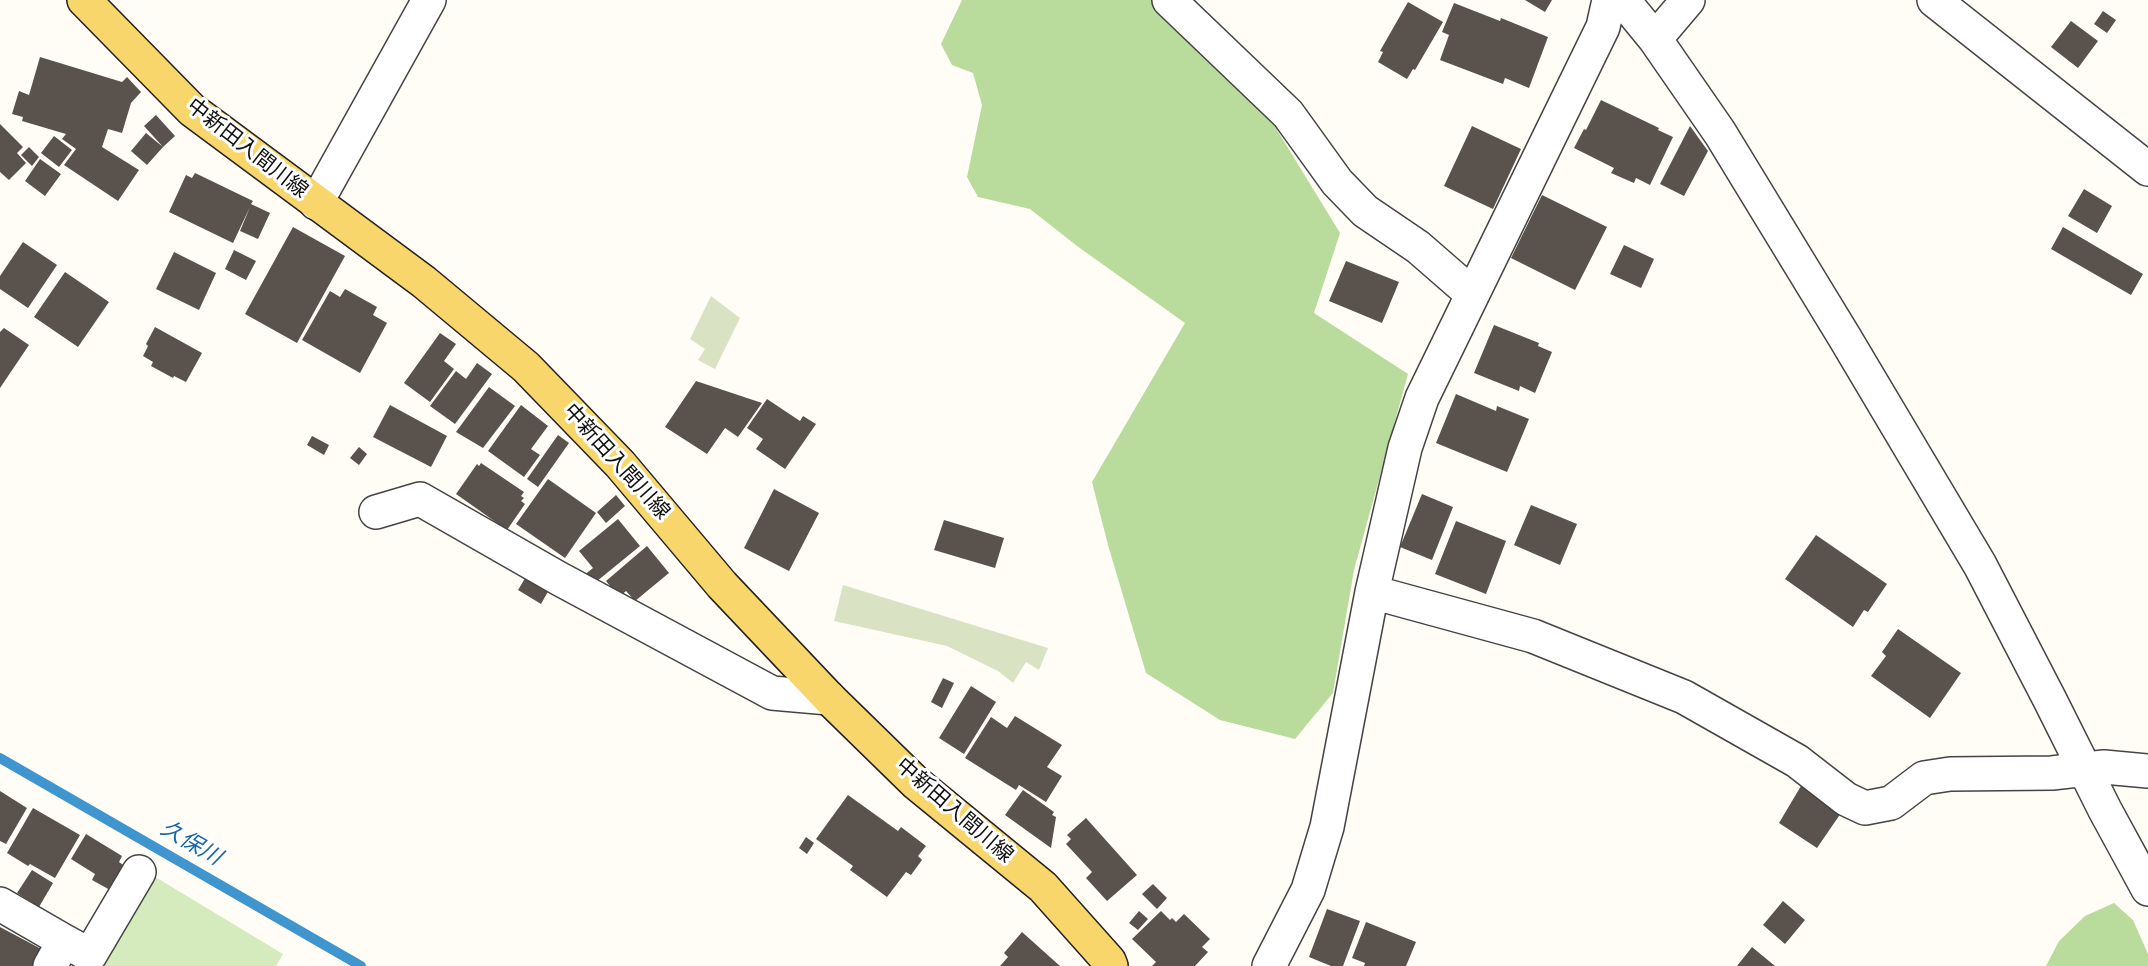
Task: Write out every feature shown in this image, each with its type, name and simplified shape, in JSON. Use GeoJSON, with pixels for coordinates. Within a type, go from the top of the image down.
{"type":"FeatureCollection","features":[{"type":"Feature","properties":{"kind":"main road","name":"中新田入間川線"},"geometry":{"type":"LineString","coordinates":[[84,0],[192,110],[424,282],[526,367],[620,464],[722,585],[829,698],[916,783],[1043,887],[1111,966]]}},
{"type":"Feature","properties":{"kind":"street"},"geometry":{"type":"LineString","coordinates":[[316,203],[429,0]]}},
{"type":"Feature","properties":{"kind":"street"},"geometry":{"type":"LineString","coordinates":[[1169,0],[1288,114],[1338,182],[1365,211],[1418,247],[1472,294]]}},
{"type":"Feature","properties":{"kind":"street"},"geometry":{"type":"LineString","coordinates":[[1269,966],[1308,890],[1327,827],[1372,592],[1405,448],[1422,398],[1603,27],[1609,0]]}},
{"type":"Feature","properties":{"kind":"street"},"geometry":{"type":"LineString","coordinates":[[1623,0],[1655,39],[1720,133],[1967,544],[2148,889]]}},
{"type":"Feature","properties":{"kind":"street"},"geometry":{"type":"LineString","coordinates":[[1655,39],[1688,0]]}},
{"type":"Feature","properties":{"kind":"street"},"geometry":{"type":"LineString","coordinates":[[1934,0],[2148,169]]}},
{"type":"Feature","properties":{"kind":"street"},"geometry":{"type":"LineString","coordinates":[[376,512],[420,499],[558,578],[772,693],[829,698]]}},
{"type":"Feature","properties":{"kind":"street"},"geometry":{"type":"LineString","coordinates":[[1372,592],[1533,636],[1684,697],[1797,761],[1845,799],[1865,808],[1891,802],[1924,778],[1950,774],[2052,773],[2104,767],[2148,771]]}},
{"type":"Feature","properties":{"kind":"street"},"geometry":{"type":"LineString","coordinates":[[0,904],[57,954],[90,955],[139,872]]}},
{"type":"Feature","properties":{"kind":"green space"},"geometry":{"type":"Polygon","coordinates":[[[962,0],[1152,0],[1263,107],[1340,233],[1314,313],[1408,374],[1354,570],[1333,693],[1295,739],[1220,720],[1146,673],[1092,482],[1185,323],[1077,246],[1030,209],[978,197],[967,177],[982,105],[973,73],[952,65],[941,44],[962,0]]]}},
{"type":"Feature","properties":{"kind":"green space"},"geometry":{"type":"Polygon","coordinates":[[[711,296],[740,318],[715,369],[698,360],[705,349],[690,339],[711,296]]]}},
{"type":"Feature","properties":{"kind":"green space"},"geometry":{"type":"Polygon","coordinates":[[[843,585],[1048,648],[1039,670],[1026,662],[1013,683],[998,671],[947,646],[834,621],[843,585]]]}},
{"type":"Feature","properties":{"kind":"green space"},"geometry":{"type":"Polygon","coordinates":[[[152,875],[283,954],[276,966],[98,966],[152,875]]]}},
{"type":"Feature","properties":{"kind":"green space"},"geometry":{"type":"Polygon","coordinates":[[[2114,903],[2133,920],[2148,954],[2148,966],[2046,966],[2059,941],[2085,916],[2114,903]]]}},
{"type":"Feature","properties":{"kind":"building"},"geometry":{"type":"Polygon","coordinates":[[[1525,0],[1552,0],[1545,12],[1525,0]]]}},
{"type":"Feature","properties":{"kind":"building"},"geometry":{"type":"Polygon","coordinates":[[[1408,2],[1443,22],[1415,70],[1413,69],[1407,79],[1378,62],[1383,52],[1380,51],[1408,2]]]}},
{"type":"Feature","properties":{"kind":"building"},"geometry":{"type":"Polygon","coordinates":[[[1454,3],[1500,21],[1501,18],[1548,37],[1529,88],[1505,78],[1503,84],[1440,60],[1449,35],[1442,32],[1454,3]]]}},
{"type":"Feature","properties":{"kind":"building"},"geometry":{"type":"Polygon","coordinates":[[[2103,11],[2116,20],[2107,33],[2094,24],[2103,11]]]}},
{"type":"Feature","properties":{"kind":"building"},"geometry":{"type":"Polygon","coordinates":[[[2071,21],[2098,41],[2078,68],[2051,47],[2071,21]]]}},
{"type":"Feature","properties":{"kind":"building"},"geometry":{"type":"Polygon","coordinates":[[[40,57],[122,82],[127,77],[141,92],[131,103],[122,133],[108,129],[102,147],[139,170],[118,201],[64,165],[76,149],[62,139],[66,134],[22,121],[23,117],[12,114],[19,91],[29,95],[40,57]]]}},
{"type":"Feature","properties":{"kind":"building"},"geometry":{"type":"Polygon","coordinates":[[[1601,100],[1673,137],[1650,185],[1636,178],[1634,183],[1611,173],[1614,168],[1574,148],[1601,100]]]}},
{"type":"Feature","properties":{"kind":"building"},"geometry":{"type":"Polygon","coordinates":[[[156,115],[175,136],[163,147],[144,126],[156,115]]]}},
{"type":"Feature","properties":{"kind":"building"},"geometry":{"type":"Polygon","coordinates":[[[0,124],[23,147],[17,153],[26,163],[9,180],[0,172],[0,124]]]}},
{"type":"Feature","properties":{"kind":"building"},"geometry":{"type":"Polygon","coordinates":[[[1472,126],[1521,149],[1493,209],[1444,186],[1472,126]]]}},
{"type":"Feature","properties":{"kind":"building"},"geometry":{"type":"Polygon","coordinates":[[[1690,126],[1708,151],[1684,196],[1660,184],[1690,126]]]}},
{"type":"Feature","properties":{"kind":"building"},"geometry":{"type":"Polygon","coordinates":[[[146,133],[163,147],[147,165],[131,151],[146,133]]]}},
{"type":"Feature","properties":{"kind":"building"},"geometry":{"type":"Polygon","coordinates":[[[54,136],[72,150],[59,167],[41,153],[54,136]]]}},
{"type":"Feature","properties":{"kind":"building"},"geometry":{"type":"Polygon","coordinates":[[[29,147],[39,157],[32,166],[21,155],[29,147]]]}},
{"type":"Feature","properties":{"kind":"building"},"geometry":{"type":"Polygon","coordinates":[[[40,159],[61,174],[45,196],[25,181],[40,159]]]}},
{"type":"Feature","properties":{"kind":"building"},"geometry":{"type":"Polygon","coordinates":[[[195,173],[253,201],[251,204],[270,213],[258,239],[240,231],[250,207],[233,243],[169,212],[186,175],[192,178],[195,173]]]}},
{"type":"Feature","properties":{"kind":"building"},"geometry":{"type":"Polygon","coordinates":[[[2084,189],[2112,206],[2097,233],[2068,216],[2084,189]]]}},
{"type":"Feature","properties":{"kind":"building"},"geometry":{"type":"Polygon","coordinates":[[[1542,195],[1607,227],[1575,290],[1511,258],[1542,195]]]}},
{"type":"Feature","properties":{"kind":"building"},"geometry":{"type":"Polygon","coordinates":[[[293,227],[345,256],[297,343],[245,314],[293,227]]]}},
{"type":"Feature","properties":{"kind":"building"},"geometry":{"type":"Polygon","coordinates":[[[2063,227],[2143,274],[2131,295],[2051,249],[2063,227]]]}},
{"type":"Feature","properties":{"kind":"building"},"geometry":{"type":"Polygon","coordinates":[[[23,242],[57,265],[28,308],[0,289],[0,276],[23,242]]]}},
{"type":"Feature","properties":{"kind":"building"},"geometry":{"type":"Polygon","coordinates":[[[1624,245],[1654,259],[1641,288],[1610,274],[1624,245]]]}},
{"type":"Feature","properties":{"kind":"building"},"geometry":{"type":"Polygon","coordinates":[[[234,250],[256,261],[246,280],[225,269],[234,250]]]}},
{"type":"Feature","properties":{"kind":"building"},"geometry":{"type":"Polygon","coordinates":[[[174,252],[216,273],[199,310],[156,289],[174,252]]]}},
{"type":"Feature","properties":{"kind":"building"},"geometry":{"type":"Polygon","coordinates":[[[1346,261],[1399,282],[1382,323],[1329,301],[1346,261]]]}},
{"type":"Feature","properties":{"kind":"building"},"geometry":{"type":"Polygon","coordinates":[[[65,272],[109,302],[78,347],[34,317],[65,272]]]}},
{"type":"Feature","properties":{"kind":"building"},"geometry":{"type":"Polygon","coordinates":[[[345,289],[377,307],[373,315],[387,323],[360,373],[302,340],[330,291],[340,297],[345,289]]]}},
{"type":"Feature","properties":{"kind":"building"},"geometry":{"type":"Polygon","coordinates":[[[1494,325],[1539,343],[1538,346],[1552,352],[1535,393],[1520,386],[1519,391],[1474,373],[1494,325]]]}},
{"type":"Feature","properties":{"kind":"building"},"geometry":{"type":"Polygon","coordinates":[[[155,327],[202,353],[186,382],[151,366],[153,362],[143,356],[148,346],[146,344],[155,327]]]}},
{"type":"Feature","properties":{"kind":"building"},"geometry":{"type":"Polygon","coordinates":[[[4,328],[29,345],[0,388],[0,332],[4,328]]]}},
{"type":"Feature","properties":{"kind":"building"},"geometry":{"type":"Polygon","coordinates":[[[440,333],[456,344],[444,361],[454,369],[430,402],[404,383],[440,333]]]}},
{"type":"Feature","properties":{"kind":"building"},"geometry":{"type":"Polygon","coordinates":[[[477,363],[492,374],[455,424],[430,406],[456,371],[466,379],[477,363]]]}},
{"type":"Feature","properties":{"kind":"building"},"geometry":{"type":"Polygon","coordinates":[[[696,381],[762,403],[738,437],[725,428],[707,454],[665,427],[696,381]]]}},
{"type":"Feature","properties":{"kind":"building"},"geometry":{"type":"Polygon","coordinates":[[[489,387],[515,406],[483,448],[456,432],[489,387]]]}},
{"type":"Feature","properties":{"kind":"building"},"geometry":{"type":"Polygon","coordinates":[[[1456,394],[1496,411],[1497,406],[1529,419],[1507,472],[1436,443],[1456,394]]]}},
{"type":"Feature","properties":{"kind":"building"},"geometry":{"type":"Polygon","coordinates":[[[767,399],[800,421],[803,416],[816,424],[785,469],[756,449],[763,439],[747,428],[767,399]]]}},
{"type":"Feature","properties":{"kind":"building"},"geometry":{"type":"Polygon","coordinates":[[[390,405],[447,436],[431,467],[373,437],[390,405]]]}},
{"type":"Feature","properties":{"kind":"building"},"geometry":{"type":"Polygon","coordinates":[[[521,405],[548,426],[531,449],[540,455],[524,477],[488,451],[521,405]]]}},
{"type":"Feature","properties":{"kind":"building"},"geometry":{"type":"Polygon","coordinates":[[[558,435],[569,443],[538,487],[527,479],[558,435]]]}},
{"type":"Feature","properties":{"kind":"building"},"geometry":{"type":"Polygon","coordinates":[[[312,436],[329,445],[324,455],[307,445],[312,436]]]}},
{"type":"Feature","properties":{"kind":"building"},"geometry":{"type":"Polygon","coordinates":[[[359,447],[367,454],[359,465],[350,458],[359,447]]]}},
{"type":"Feature","properties":{"kind":"building"},"geometry":{"type":"Polygon","coordinates":[[[481,463],[524,492],[521,496],[524,498],[521,501],[525,504],[507,530],[456,494],[477,464],[479,466],[481,463]]]}},
{"type":"Feature","properties":{"kind":"building"},"geometry":{"type":"Polygon","coordinates":[[[548,479],[596,513],[565,558],[516,524],[548,479]]]}},
{"type":"Feature","properties":{"kind":"building"},"geometry":{"type":"Polygon","coordinates":[[[774,489],[819,513],[789,571],[744,548],[774,489]]]}},
{"type":"Feature","properties":{"kind":"building"},"geometry":{"type":"Polygon","coordinates":[[[1422,494],[1453,507],[1432,560],[1400,547],[1422,494]]]}},
{"type":"Feature","properties":{"kind":"building"},"geometry":{"type":"Polygon","coordinates":[[[616,495],[625,506],[606,523],[597,512],[616,495]]]}},
{"type":"Feature","properties":{"kind":"building"},"geometry":{"type":"Polygon","coordinates":[[[1531,505],[1577,524],[1560,565],[1514,545],[1531,505]]]}},
{"type":"Feature","properties":{"kind":"building"},"geometry":{"type":"Polygon","coordinates":[[[618,519],[640,546],[591,586],[583,576],[593,568],[579,551],[618,519]]]}},
{"type":"Feature","properties":{"kind":"building"},"geometry":{"type":"Polygon","coordinates":[[[944,520],[1004,538],[995,568],[934,550],[944,520]]]}},
{"type":"Feature","properties":{"kind":"building"},"geometry":{"type":"Polygon","coordinates":[[[1456,521],[1506,541],[1486,594],[1435,574],[1456,521]]]}},
{"type":"Feature","properties":{"kind":"building"},"geometry":{"type":"Polygon","coordinates":[[[1816,535],[1887,584],[1868,612],[1864,610],[1853,627],[1785,579],[1816,535]]]}},
{"type":"Feature","properties":{"kind":"building"},"geometry":{"type":"Polygon","coordinates":[[[647,546],[669,573],[635,601],[626,591],[619,597],[606,581],[647,546]]]}},
{"type":"Feature","properties":{"kind":"building"},"geometry":{"type":"Polygon","coordinates":[[[527,575],[550,588],[541,604],[518,590],[527,575]]]}},
{"type":"Feature","properties":{"kind":"building"},"geometry":{"type":"Polygon","coordinates":[[[1898,629],[1961,673],[1930,718],[1871,676],[1886,656],[1882,652],[1898,629]]]}},
{"type":"Feature","properties":{"kind":"building"},"geometry":{"type":"Polygon","coordinates":[[[943,678],[954,683],[942,708],[931,702],[943,678]]]}},
{"type":"Feature","properties":{"kind":"building"},"geometry":{"type":"Polygon","coordinates":[[[971,686],[996,702],[964,754],[939,738],[971,686]]]}},
{"type":"Feature","properties":{"kind":"building"},"geometry":{"type":"Polygon","coordinates":[[[1015,716],[1062,745],[1047,767],[1062,776],[1046,802],[1019,785],[1016,790],[965,758],[991,717],[1007,728],[1015,716]]]}},
{"type":"Feature","properties":{"kind":"building"},"geometry":{"type":"Polygon","coordinates":[[[1801,786],[1841,813],[1817,848],[1779,823],[1801,786]]]}},
{"type":"Feature","properties":{"kind":"building"},"geometry":{"type":"Polygon","coordinates":[[[1023,790],[1054,812],[1052,815],[1056,817],[1051,848],[1005,815],[1023,790]]]}},
{"type":"Feature","properties":{"kind":"building"},"geometry":{"type":"Polygon","coordinates":[[[0,791],[27,808],[6,844],[0,841],[0,791]]]}},
{"type":"Feature","properties":{"kind":"building"},"geometry":{"type":"Polygon","coordinates":[[[848,795],[898,831],[901,827],[926,846],[918,856],[922,860],[911,875],[906,872],[887,897],[850,870],[853,866],[816,839],[848,795]]]}},
{"type":"Feature","properties":{"kind":"building"},"geometry":{"type":"Polygon","coordinates":[[[33,808],[80,835],[55,878],[30,864],[28,866],[7,853],[33,808]]]}},
{"type":"Feature","properties":{"kind":"building"},"geometry":{"type":"Polygon","coordinates":[[[1086,818],[1137,875],[1107,901],[1086,878],[1092,872],[1066,844],[1071,839],[1067,835],[1086,818]]]}},
{"type":"Feature","properties":{"kind":"building"},"geometry":{"type":"Polygon","coordinates":[[[86,834],[122,856],[119,862],[126,867],[112,891],[92,880],[95,874],[71,859],[86,834]]]}},
{"type":"Feature","properties":{"kind":"building"},"geometry":{"type":"Polygon","coordinates":[[[806,837],[814,843],[807,854],[799,848],[806,837]]]}},
{"type":"Feature","properties":{"kind":"building"},"geometry":{"type":"Polygon","coordinates":[[[32,870],[53,883],[39,907],[17,893],[32,870]]]}},
{"type":"Feature","properties":{"kind":"building"},"geometry":{"type":"Polygon","coordinates":[[[1153,884],[1167,898],[1157,909],[1142,894],[1153,884]]]}},
{"type":"Feature","properties":{"kind":"building"},"geometry":{"type":"Polygon","coordinates":[[[1783,901],[1805,920],[1785,944],[1763,925],[1783,901]]]}},
{"type":"Feature","properties":{"kind":"building"},"geometry":{"type":"Polygon","coordinates":[[[1327,909],[1360,921],[1343,966],[1331,966],[1309,957],[1327,909]]]}},
{"type":"Feature","properties":{"kind":"building"},"geometry":{"type":"Polygon","coordinates":[[[1139,911],[1148,919],[1138,930],[1129,923],[1139,911]]]}},
{"type":"Feature","properties":{"kind":"building"},"geometry":{"type":"Polygon","coordinates":[[[1161,911],[1170,920],[1172,918],[1176,922],[1184,914],[1210,939],[1202,947],[1208,952],[1195,966],[1152,966],[1156,962],[1132,939],[1161,911]]]}},
{"type":"Feature","properties":{"kind":"building"},"geometry":{"type":"Polygon","coordinates":[[[1366,922],[1416,942],[1406,966],[1364,966],[1365,963],[1352,958],[1366,922]]]}},
{"type":"Feature","properties":{"kind":"building"},"geometry":{"type":"Polygon","coordinates":[[[0,927],[45,951],[37,966],[0,966],[0,927]]]}},
{"type":"Feature","properties":{"kind":"building"},"geometry":{"type":"Polygon","coordinates":[[[1022,932],[1060,966],[1000,966],[1008,957],[1004,953],[1022,932]]]}},
{"type":"Feature","properties":{"kind":"building"},"geometry":{"type":"Polygon","coordinates":[[[1752,947],[1775,966],[1737,966],[1752,947]]]}},
{"type":"Feature","properties":{"kind":"waterway","name":"久保川"},"geometry":{"type":"LineString","coordinates":[[0,758],[361,966]]}}]}
